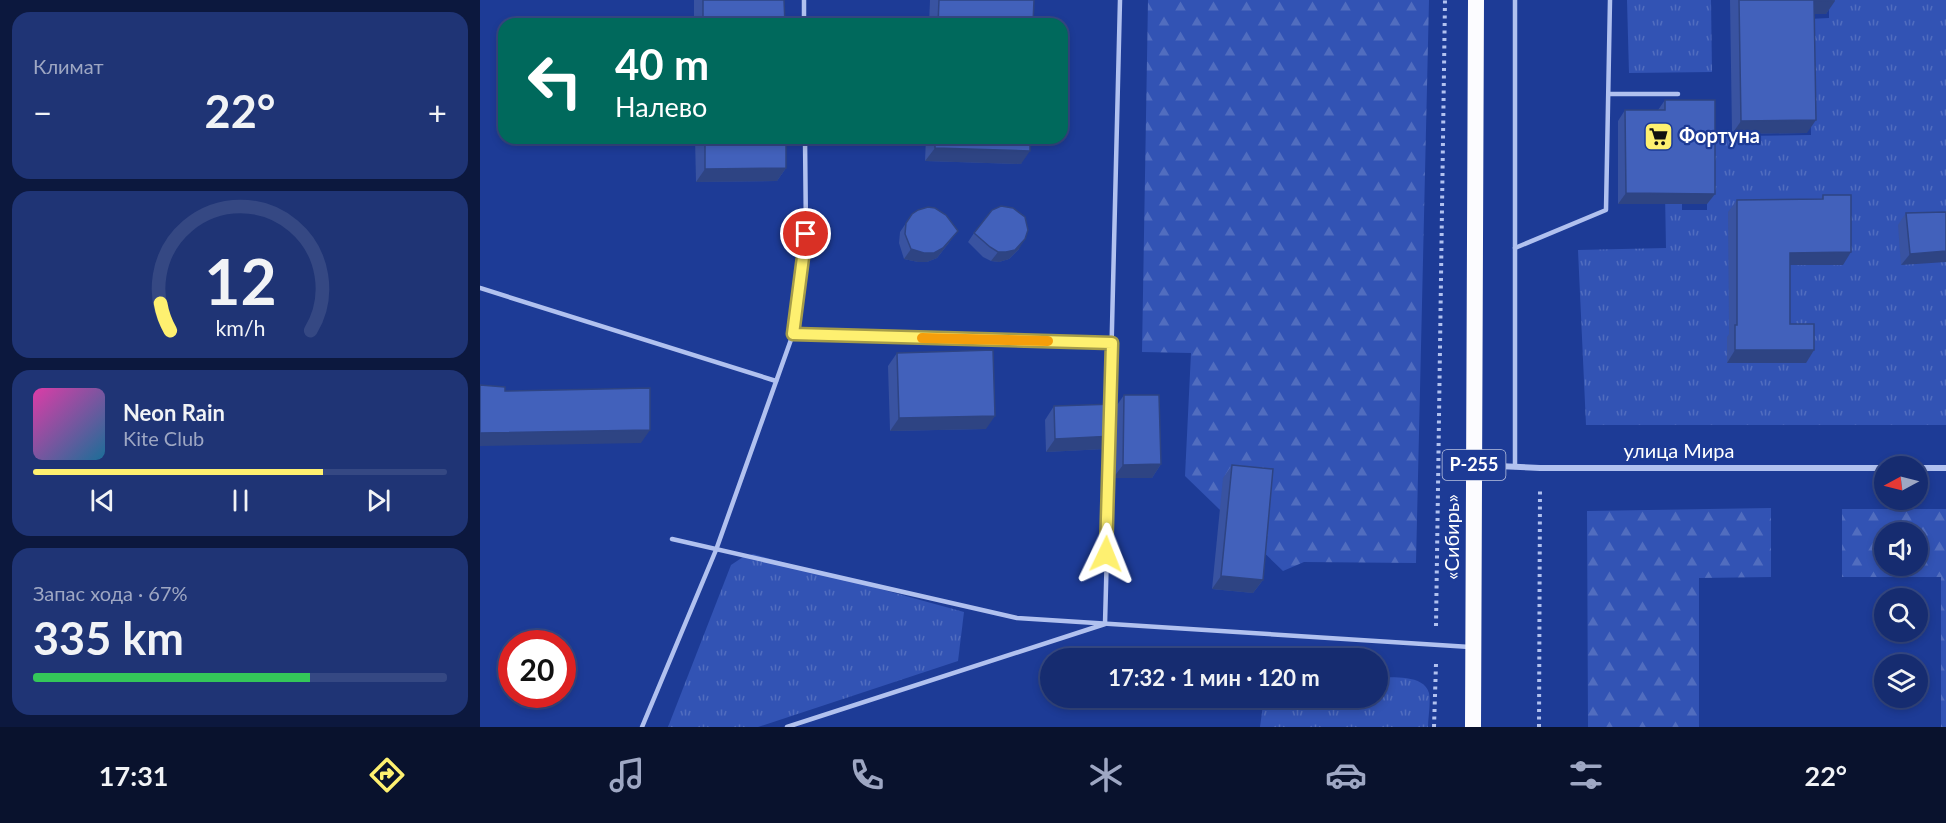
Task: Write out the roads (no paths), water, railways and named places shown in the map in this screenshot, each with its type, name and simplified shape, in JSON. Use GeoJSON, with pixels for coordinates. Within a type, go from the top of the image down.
{"type":"FeatureCollection","features":[{"type":"Feature","properties":{"kind":"highway","name":"«Сибирь»"},"geometry":{"type":"LineString","coordinates":[[1473,727],[1476,0]]}},
{"type":"Feature","properties":{"kind":"street","name":"улица Мира"},"geometry":{"type":"LineString","coordinates":[[1474,465],[1540,468],[1874,468]]}},
{"type":"Feature","properties":{"kind":"street"},"geometry":{"type":"LineString","coordinates":[[1928,468],[1946,468]]}},
{"type":"Feature","properties":{"kind":"lane"},"geometry":{"type":"LineString","coordinates":[[804,0],[804,18]]}},
{"type":"Feature","properties":{"kind":"lane"},"geometry":{"type":"LineString","coordinates":[[1110,413],[1120,0]]}},
{"type":"Feature","properties":{"kind":"lane"},"geometry":{"type":"LineString","coordinates":[[1515,0],[1515,467]]}},
{"type":"Feature","properties":{"kind":"lane"},"geometry":{"type":"LineString","coordinates":[[1515,248],[1606,210],[1610,0]]}},
{"type":"Feature","properties":{"kind":"lane"},"geometry":{"type":"LineString","coordinates":[[1609,94],[1678,94]]}},
{"type":"Feature","properties":{"kind":"lane"},"geometry":{"type":"LineString","coordinates":[[642,727],[716,550],[793,334],[806,234],[805,144]]}},
{"type":"Feature","properties":{"kind":"lane"},"geometry":{"type":"LineString","coordinates":[[480,288],[776,381]]}},
{"type":"Feature","properties":{"kind":"lane"},"geometry":{"type":"LineString","coordinates":[[793,334],[1112,343]]}},
{"type":"Feature","properties":{"kind":"lane"},"geometry":{"type":"LineString","coordinates":[[1105,624],[1110,437]]}},
{"type":"Feature","properties":{"kind":"lane"},"geometry":{"type":"LineString","coordinates":[[672,539],[1017,618],[1473,647]]}},
{"type":"Feature","properties":{"kind":"lane"},"geometry":{"type":"LineString","coordinates":[[787,727],[1105,624]]}},
{"type":"Feature","properties":{"kind":"place","name":"Фортуна"},"geometry":{"type":"Point","coordinates":[1658,136]}}]}
